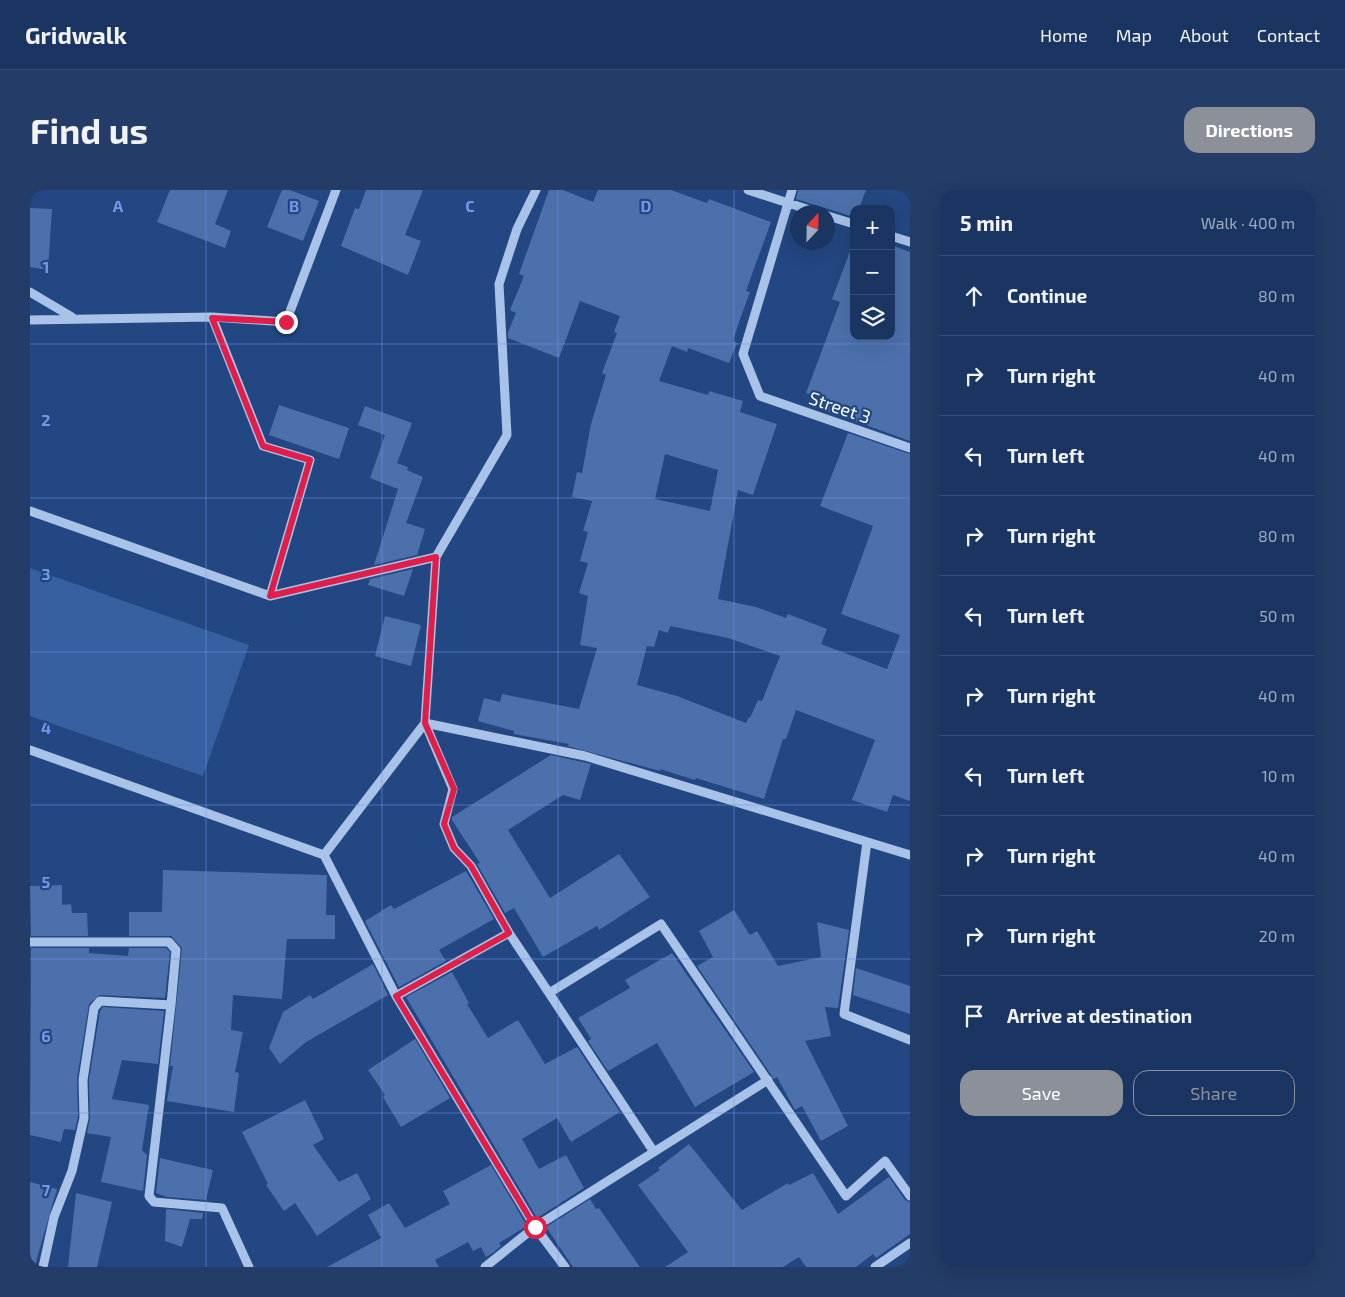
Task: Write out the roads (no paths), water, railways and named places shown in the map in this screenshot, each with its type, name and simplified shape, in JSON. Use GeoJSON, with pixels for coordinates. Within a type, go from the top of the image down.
{"type":"FeatureCollection","features":[{"type":"Feature","properties":{"kind":"street"},"geometry":{"type":"LineString","coordinates":[[30,320],[72,317],[212,318],[286,322],[336,190]]}},
{"type":"Feature","properties":{"kind":"street"},"geometry":{"type":"LineString","coordinates":[[536,190],[517,229],[499,284],[507,435],[436,557],[425,723],[454,789],[444,824],[454,848],[471,866],[509,933],[654,1152]]}},
{"type":"Feature","properties":{"kind":"street"},"geometry":{"type":"LineString","coordinates":[[748,190],[792,205]]}},
{"type":"Feature","properties":{"kind":"street"},"geometry":{"type":"LineString","coordinates":[[788,204],[792,190]]}},
{"type":"Feature","properties":{"kind":"street","name":"Street 3"},"geometry":{"type":"LineString","coordinates":[[788,204],[743,354],[760,396],[910,448]]}},
{"type":"Feature","properties":{"kind":"street"},"geometry":{"type":"LineString","coordinates":[[835,218],[850,223]]}},
{"type":"Feature","properties":{"kind":"street"},"geometry":{"type":"LineString","coordinates":[[895,237],[910,242]]}},
{"type":"Feature","properties":{"kind":"street"},"geometry":{"type":"LineString","coordinates":[[30,292],[72,317]]}},
{"type":"Feature","properties":{"kind":"street"},"geometry":{"type":"LineString","coordinates":[[212,318],[263,446],[310,460],[270,596]]}},
{"type":"Feature","properties":{"kind":"street"},"geometry":{"type":"LineString","coordinates":[[30,511],[270,596],[436,557]]}},
{"type":"Feature","properties":{"kind":"street"},"geometry":{"type":"LineString","coordinates":[[425,723],[585,756],[910,855]]}},
{"type":"Feature","properties":{"kind":"street"},"geometry":{"type":"LineString","coordinates":[[324,855],[425,723]]}},
{"type":"Feature","properties":{"kind":"street"},"geometry":{"type":"LineString","coordinates":[[30,750],[324,855],[396,996],[535,1227],[565,1267]]}},
{"type":"Feature","properties":{"kind":"street"},"geometry":{"type":"LineString","coordinates":[[867,842],[844,1014],[910,1040]]}},
{"type":"Feature","properties":{"kind":"street"},"geometry":{"type":"LineString","coordinates":[[549,993],[661,924],[846,1196],[886,1161],[910,1196]]}},
{"type":"Feature","properties":{"kind":"street"},"geometry":{"type":"LineString","coordinates":[[396,996],[509,933]]}},
{"type":"Feature","properties":{"kind":"street"},"geometry":{"type":"LineString","coordinates":[[30,942],[169,942],[176,950],[149,1196],[154,1202],[222,1208],[249,1267]]}},
{"type":"Feature","properties":{"kind":"street"},"geometry":{"type":"LineString","coordinates":[[43,1267],[54,1217],[72,1171],[84,1118],[83,1080],[96,1003],[100,1001],[171,1005]]}},
{"type":"Feature","properties":{"kind":"street"},"geometry":{"type":"LineString","coordinates":[[485,1267],[535,1227],[768,1080]]}},
{"type":"Feature","properties":{"kind":"street"},"geometry":{"type":"LineString","coordinates":[[875,1267],[910,1243]]}}]}
